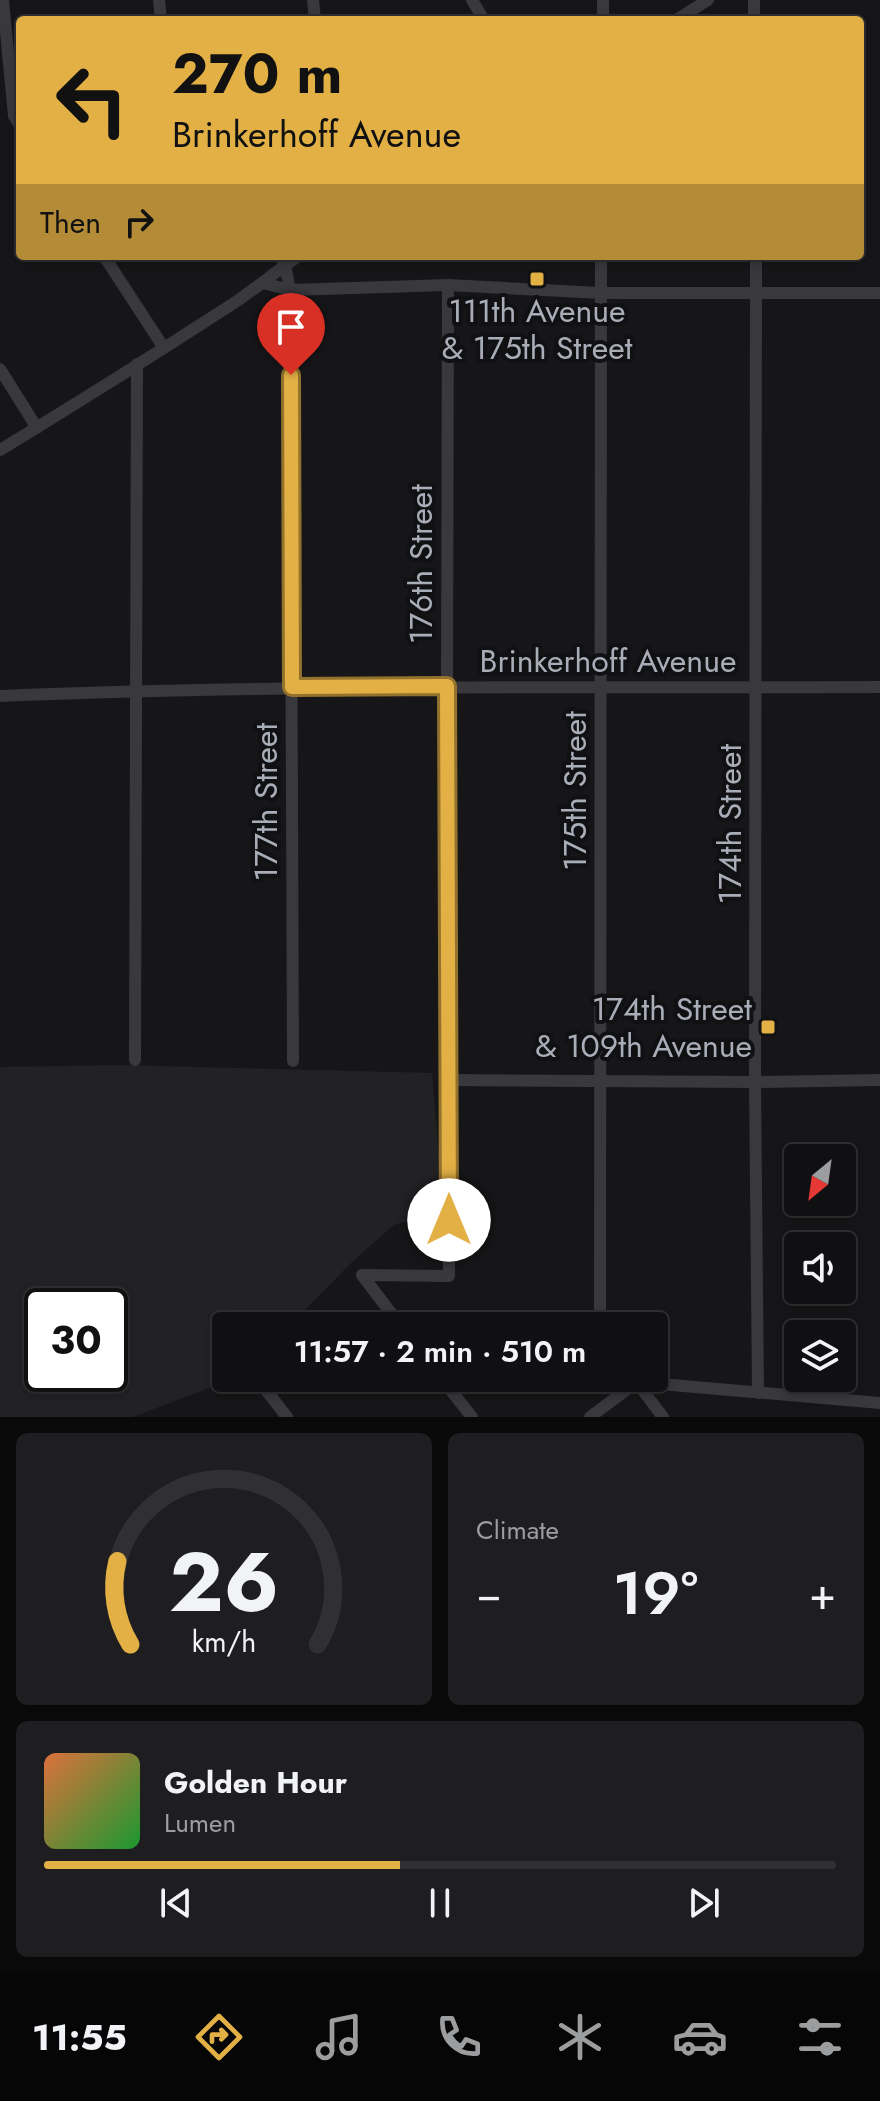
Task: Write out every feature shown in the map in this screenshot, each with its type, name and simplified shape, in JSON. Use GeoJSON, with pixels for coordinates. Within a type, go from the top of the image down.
{"type":"FeatureCollection","features":[{"type":"Feature","properties":{"kind":"street"},"geometry":{"type":"LineString","coordinates":[[3,0],[16,119]]}},
{"type":"Feature","properties":{"kind":"street"},"geometry":{"type":"LineString","coordinates":[[682,16],[708,0]]}},
{"type":"Feature","properties":{"kind":"street"},"geometry":{"type":"LineString","coordinates":[[107,260],[164,348]]}},
{"type":"Feature","properties":{"kind":"street"},"geometry":{"type":"LineString","coordinates":[[0,450],[263,283],[282,260]]}},
{"type":"Feature","properties":{"kind":"street","name":"177th Street"},"geometry":{"type":"LineString","coordinates":[[282,260],[290,290],[293,1061]]}},
{"type":"Feature","properties":{"kind":"street","name":"175th Street"},"geometry":{"type":"LineString","coordinates":[[600,1312],[601,260]]}},
{"type":"Feature","properties":{"kind":"street","name":"174th Street"},"geometry":{"type":"LineString","coordinates":[[756,260],[755,1082],[758,1393]]}},
{"type":"Feature","properties":{"kind":"street"},"geometry":{"type":"LineString","coordinates":[[263,283],[290,290],[448,285],[601,293],[880,293]]}},
{"type":"Feature","properties":{"kind":"street","name":"176th Street"},"geometry":{"type":"LineString","coordinates":[[390,1312],[362,1275],[449,1276],[448,285]]}},
{"type":"Feature","properties":{"kind":"street"},"geometry":{"type":"LineString","coordinates":[[135,1060],[137,364]]}},
{"type":"Feature","properties":{"kind":"street"},"geometry":{"type":"LineString","coordinates":[[0,369],[37,428]]}},
{"type":"Feature","properties":{"kind":"street","name":"Brinkerhoff Avenue"},"geometry":{"type":"LineString","coordinates":[[0,696],[292,687],[880,687]]}},
{"type":"Feature","properties":{"kind":"street"},"geometry":{"type":"LineString","coordinates":[[449,1080],[880,1080]]}},
{"type":"Feature","properties":{"kind":"street"},"geometry":{"type":"LineString","coordinates":[[668,1383],[880,1403]]}},
{"type":"Feature","properties":{"kind":"street"},"geometry":{"type":"LineString","coordinates":[[267,1392],[287,1417]]}},
{"type":"Feature","properties":{"kind":"street"},"geometry":{"type":"LineString","coordinates":[[452,1392],[472,1417]]}},
{"type":"Feature","properties":{"kind":"street"},"geometry":{"type":"LineString","coordinates":[[590,1417],[620,1392]]}},
{"type":"Feature","properties":{"kind":"street"},"geometry":{"type":"LineString","coordinates":[[644,1392],[663,1417]]}},
{"type":"Feature","properties":{"kind":"shaded area"},"geometry":{"type":"Polygon","coordinates":[[[119,1065],[432,1073],[444,1211],[394,1225],[303,1312],[212,1312],[212,1387],[133,1417],[0,1417],[0,1067],[119,1065]]]}},
{"type":"Feature","properties":{"kind":"place","name":"111th Avenue & 175th Street"},"geometry":{"type":"Point","coordinates":[537,279]}},
{"type":"Feature","properties":{"kind":"place","name":"174th Street & 109th Avenue"},"geometry":{"type":"Point","coordinates":[768,1027]}},
{"type":"Feature","properties":{"kind":"route"},"geometry":{"type":"LineString","coordinates":[[291,375],[292,687],[447,686],[449,1220]]}}]}
